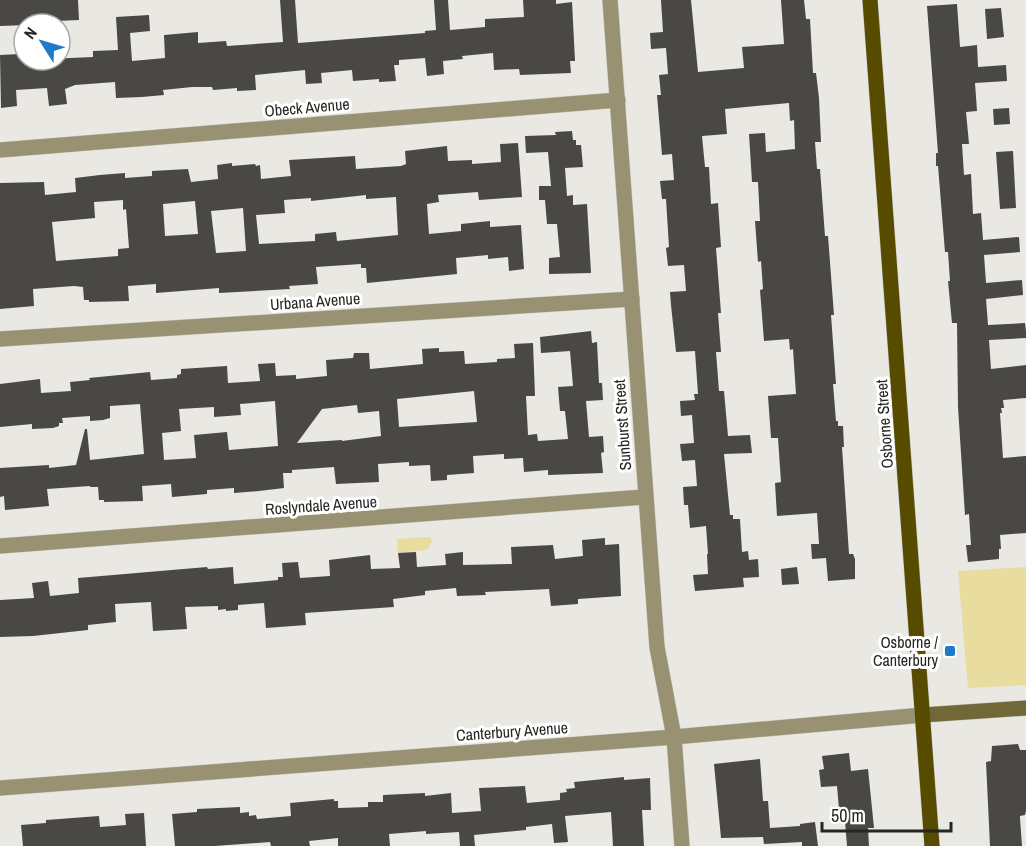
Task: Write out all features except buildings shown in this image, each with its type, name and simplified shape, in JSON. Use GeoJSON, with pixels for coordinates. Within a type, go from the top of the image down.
{"type":"FeatureCollection","features":[{"type":"Feature","properties":{"kind":"main road","name":"Osborne Street"},"geometry":{"type":"LineString","coordinates":[[870,0],[932,846]]}},
{"type":"Feature","properties":{"kind":"street","name":"Sunburst Street"},"geometry":{"type":"LineString","coordinates":[[610,0],[644,497],[657,648],[674,737],[682,846]]}},
{"type":"Feature","properties":{"kind":"street","name":"Obeck Avenue"},"geometry":{"type":"LineString","coordinates":[[0,150],[618,100]]}},
{"type":"Feature","properties":{"kind":"street","name":"Urbana Avenue"},"geometry":{"type":"LineString","coordinates":[[0,339],[632,299]]}},
{"type":"Feature","properties":{"kind":"street","name":"Roslyndale Avenue"},"geometry":{"type":"LineString","coordinates":[[0,546],[644,497]]}},
{"type":"Feature","properties":{"kind":"street","name":"Canterbury Avenue"},"geometry":{"type":"LineString","coordinates":[[0,788],[1026,708]]}},
{"type":"Feature","properties":{"kind":"shaded area"},"geometry":{"type":"Polygon","coordinates":[[[430,537],[432,541],[427,550],[398,553],[397,539],[430,537]]]}},
{"type":"Feature","properties":{"kind":"shaded area"},"geometry":{"type":"Polygon","coordinates":[[[1026,567],[1026,685],[968,688],[958,571],[1026,567]]]}},
{"type":"Feature","properties":{"kind":"place","name":"Osborne / Canterbury"},"geometry":{"type":"Point","coordinates":[950,651]}}]}
